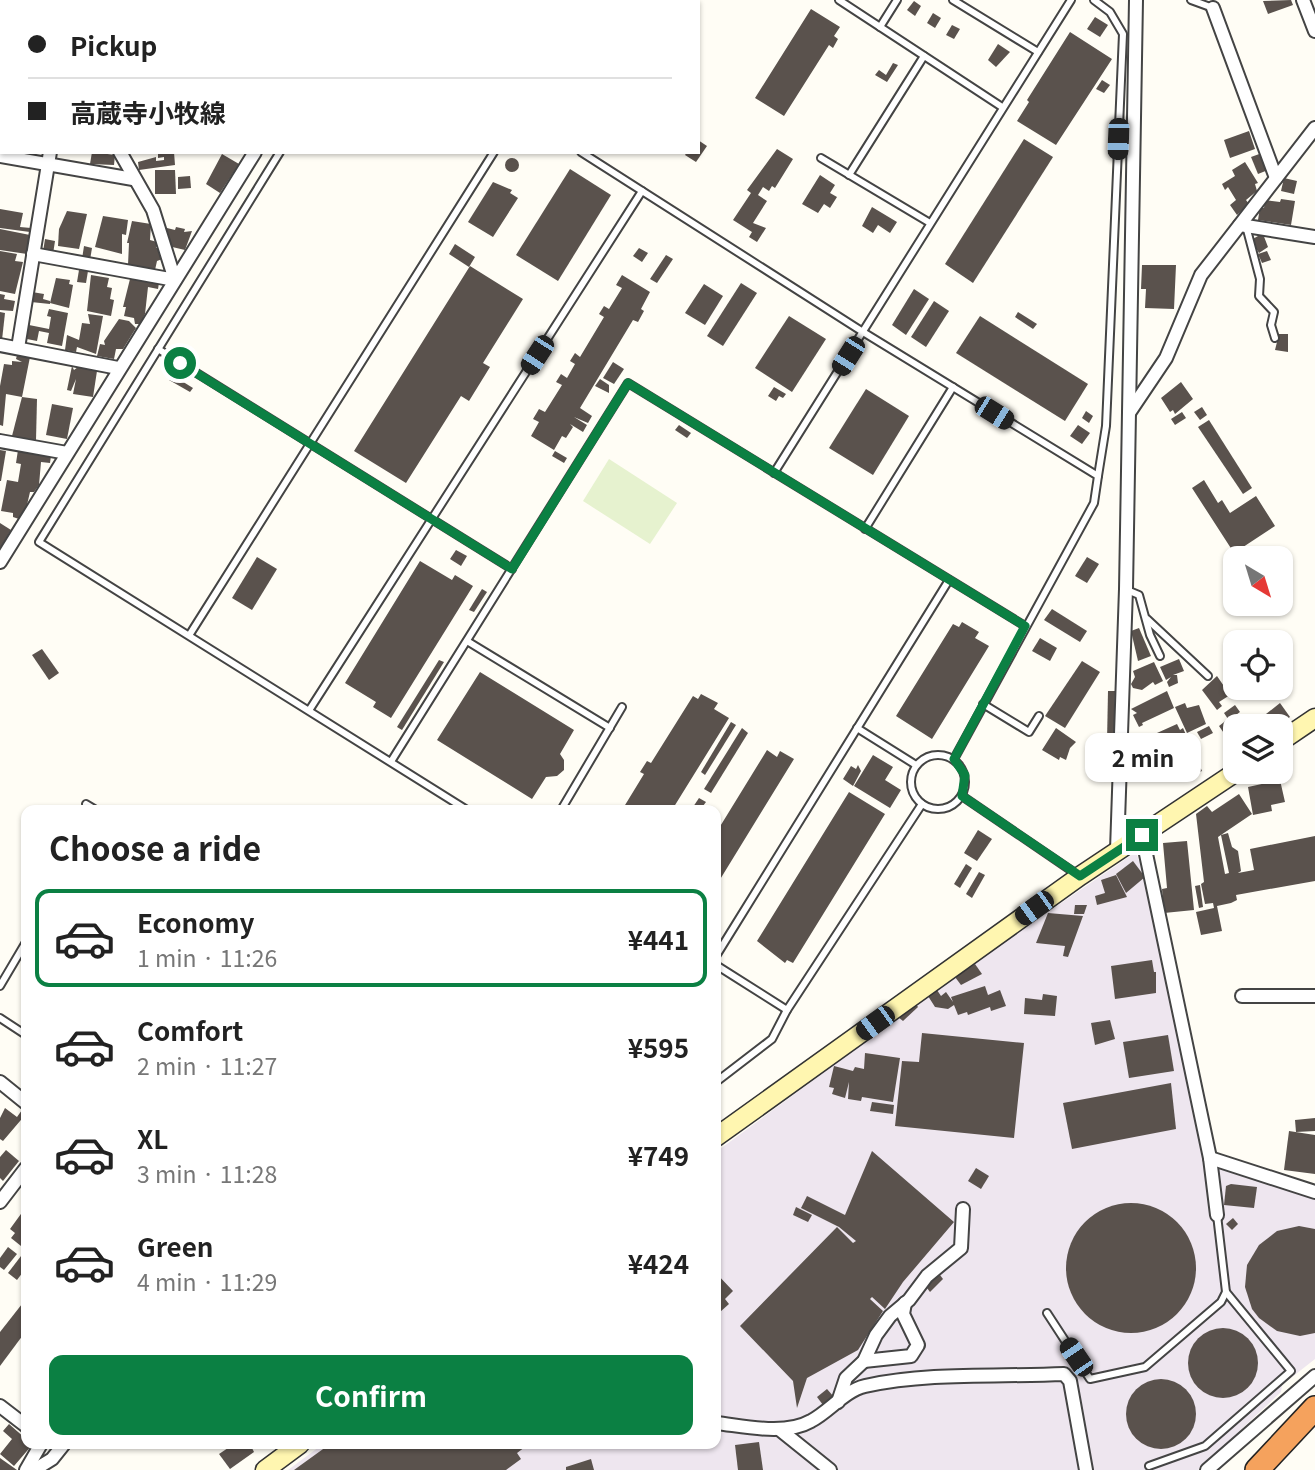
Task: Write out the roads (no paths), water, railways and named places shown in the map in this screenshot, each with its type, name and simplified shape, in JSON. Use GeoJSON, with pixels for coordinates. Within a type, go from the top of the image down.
{"type":"FeatureCollection","features":[{"type":"Feature","properties":{"kind":"highway"},"geometry":{"type":"LineString","coordinates":[[1257,1470],[1315,1408]]}},
{"type":"Feature","properties":{"kind":"main road"},"geometry":{"type":"LineString","coordinates":[[1293,733],[1315,718]]}},
{"type":"Feature","properties":{"kind":"main road"},"geometry":{"type":"LineString","coordinates":[[721,1133],[1117,850],[1223,781]]}},
{"type":"Feature","properties":{"kind":"main road"},"geometry":{"type":"LineString","coordinates":[[265,1470],[293,1449]]}},
{"type":"Feature","properties":{"kind":"street"},"geometry":{"type":"LineString","coordinates":[[1117,850],[1126,589],[1136,0]]}},
{"type":"Feature","properties":{"kind":"street"},"geometry":{"type":"LineString","coordinates":[[1303,0],[1315,31]]}},
{"type":"Feature","properties":{"kind":"street"},"geometry":{"type":"LineString","coordinates":[[1213,8],[1276,178]]}},
{"type":"Feature","properties":{"kind":"street"},"geometry":{"type":"LineString","coordinates":[[1129,413],[1166,358],[1201,275],[1243,225],[1315,128]]}},
{"type":"Feature","properties":{"kind":"street"},"geometry":{"type":"LineString","coordinates":[[121,154],[153,210],[175,280]]}},
{"type":"Feature","properties":{"kind":"street"},"geometry":{"type":"LineString","coordinates":[[0,562],[118,368],[254,154]]}},
{"type":"Feature","properties":{"kind":"street"},"geometry":{"type":"LineString","coordinates":[[0,156],[49,158],[134,179]]}},
{"type":"Feature","properties":{"kind":"street"},"geometry":{"type":"LineString","coordinates":[[18,348],[49,158]]}},
{"type":"Feature","properties":{"kind":"street"},"geometry":{"type":"LineString","coordinates":[[1243,225],[1315,237]]}},
{"type":"Feature","properties":{"kind":"street"},"geometry":{"type":"LineString","coordinates":[[33,254],[175,280]]}},
{"type":"Feature","properties":{"kind":"street"},"geometry":{"type":"LineString","coordinates":[[0,345],[118,368]]}},
{"type":"Feature","properties":{"kind":"street"},"geometry":{"type":"LineString","coordinates":[[0,441],[66,453]]}},
{"type":"Feature","properties":{"kind":"street"},"geometry":{"type":"LineString","coordinates":[[1142,835],[1210,1158],[1217,1215]]}},
{"type":"Feature","properties":{"kind":"street"},"geometry":{"type":"LineString","coordinates":[[1242,996],[1315,996]]}},
{"type":"Feature","properties":{"kind":"street"},"geometry":{"type":"LineString","coordinates":[[2,1089],[21,1100]]}},
{"type":"Feature","properties":{"kind":"street"},"geometry":{"type":"LineString","coordinates":[[1210,1158],[1315,1192]]}},
{"type":"Feature","properties":{"kind":"street"},"geometry":{"type":"LineString","coordinates":[[0,1202],[21,1175]]}},
{"type":"Feature","properties":{"kind":"street"},"geometry":{"type":"LineString","coordinates":[[838,1402],[846,1378],[864,1361],[876,1335],[927,1276],[961,1248],[963,1209]]}},
{"type":"Feature","properties":{"kind":"street"},"geometry":{"type":"LineString","coordinates":[[864,1361],[911,1356],[916,1352],[918,1345],[903,1314],[905,1303]]}},
{"type":"Feature","properties":{"kind":"street"},"geometry":{"type":"LineString","coordinates":[[721,1423],[779,1429],[811,1422],[861,1387],[884,1383],[1064,1374],[1070,1381],[1086,1470]]}},
{"type":"Feature","properties":{"kind":"street"},"geometry":{"type":"LineString","coordinates":[[1207,1470],[1315,1376]]}},
{"type":"Feature","properties":{"kind":"street"},"geometry":{"type":"LineString","coordinates":[[0,1406],[21,1422]]}},
{"type":"Feature","properties":{"kind":"street"},"geometry":{"type":"LineString","coordinates":[[779,1429],[830,1470]]}},
{"type":"Feature","properties":{"kind":"street"},"geometry":{"type":"LineString","coordinates":[[26,1470],[38,1449]]}},
{"type":"Feature","properties":{"kind":"street"},"geometry":{"type":"LineString","coordinates":[[34,1470],[52,1460],[60,1449]]}},
{"type":"Feature","properties":{"kind":"lane"},"geometry":{"type":"LineString","coordinates":[[839,0],[1002,107]]}},
{"type":"Feature","properties":{"kind":"lane"},"geometry":{"type":"LineString","coordinates":[[880,27],[897,0]]}},
{"type":"Feature","properties":{"kind":"lane"},"geometry":{"type":"LineString","coordinates":[[953,0],[1038,52]]}},
{"type":"Feature","properties":{"kind":"lane"},"geometry":{"type":"LineString","coordinates":[[774,473],[1071,0]]}},
{"type":"Feature","properties":{"kind":"lane"},"geometry":{"type":"LineString","coordinates":[[954,759],[1094,503],[1106,426],[1123,34],[1110,12],[1094,0]]}},
{"type":"Feature","properties":{"kind":"lane"},"geometry":{"type":"LineString","coordinates":[[1191,0],[1213,8]]}},
{"type":"Feature","properties":{"kind":"lane"},"geometry":{"type":"LineString","coordinates":[[849,175],[924,56]]}},
{"type":"Feature","properties":{"kind":"lane"},"geometry":{"type":"LineString","coordinates":[[279,154],[39,542],[310,709],[459,805]]}},
{"type":"Feature","properties":{"kind":"lane"},"geometry":{"type":"LineString","coordinates":[[190,634],[493,154]]}},
{"type":"Feature","properties":{"kind":"lane"},"geometry":{"type":"LineString","coordinates":[[584,154],[863,332],[1098,476]]}},
{"type":"Feature","properties":{"kind":"lane"},"geometry":{"type":"LineString","coordinates":[[821,158],[930,223]]}},
{"type":"Feature","properties":{"kind":"lane"},"geometry":{"type":"LineString","coordinates":[[310,709],[642,191]]}},
{"type":"Feature","properties":{"kind":"lane"},"geometry":{"type":"LineString","coordinates":[[1243,225],[1260,279],[1259,296],[1274,312],[1271,325],[1275,338]]}},
{"type":"Feature","properties":{"kind":"lane"},"geometry":{"type":"LineString","coordinates":[[158,349],[512,569]]}},
{"type":"Feature","properties":{"kind":"lane"},"geometry":{"type":"LineString","coordinates":[[392,761],[628,383],[1025,626]]}},
{"type":"Feature","properties":{"kind":"lane"},"geometry":{"type":"LineString","coordinates":[[865,529],[953,387]]}},
{"type":"Feature","properties":{"kind":"lane"},"geometry":{"type":"LineString","coordinates":[[721,948],[949,580]]}},
{"type":"Feature","properties":{"kind":"lane"},"geometry":{"type":"LineString","coordinates":[[1126,589],[1139,595],[1150,635],[1160,656]]}},
{"type":"Feature","properties":{"kind":"lane"},"geometry":{"type":"LineString","coordinates":[[1147,619],[1208,676]]}},
{"type":"Feature","properties":{"kind":"lane"},"geometry":{"type":"LineString","coordinates":[[467,640],[610,727]]}},
{"type":"Feature","properties":{"kind":"lane"},"geometry":{"type":"LineString","coordinates":[[983,704],[1029,732],[1039,716]]}},
{"type":"Feature","properties":{"kind":"lane"},"geometry":{"type":"LineString","coordinates":[[564,805],[622,707]]}},
{"type":"Feature","properties":{"kind":"lane"},"geometry":{"type":"LineString","coordinates":[[857,728],[916,765]]}},
{"type":"Feature","properties":{"kind":"lane"},"geometry":{"type":"LineString","coordinates":[[934,754],[954,759],[965,775],[962,796],[944,808],[922,804],[911,786],[916,765],[934,754]]}},
{"type":"Feature","properties":{"kind":"lane"},"geometry":{"type":"LineString","coordinates":[[962,796],[1080,876]]}},
{"type":"Feature","properties":{"kind":"lane"},"geometry":{"type":"LineString","coordinates":[[721,1078],[772,1039],[787,1010],[922,804]]}},
{"type":"Feature","properties":{"kind":"lane"},"geometry":{"type":"LineString","coordinates":[[0,986],[21,950]]}},
{"type":"Feature","properties":{"kind":"lane"},"geometry":{"type":"LineString","coordinates":[[721,968],[787,1010]]}},
{"type":"Feature","properties":{"kind":"lane"},"geometry":{"type":"LineString","coordinates":[[0,1018],[21,1031]]}},
{"type":"Feature","properties":{"kind":"lane"},"geometry":{"type":"LineString","coordinates":[[1149,1466],[1205,1446],[1292,1371],[1226,1292],[1217,1215]]}},
{"type":"Feature","properties":{"kind":"lane"},"geometry":{"type":"LineString","coordinates":[[1047,1313],[1090,1379],[1145,1367],[1221,1302],[1226,1292]]}}]}
